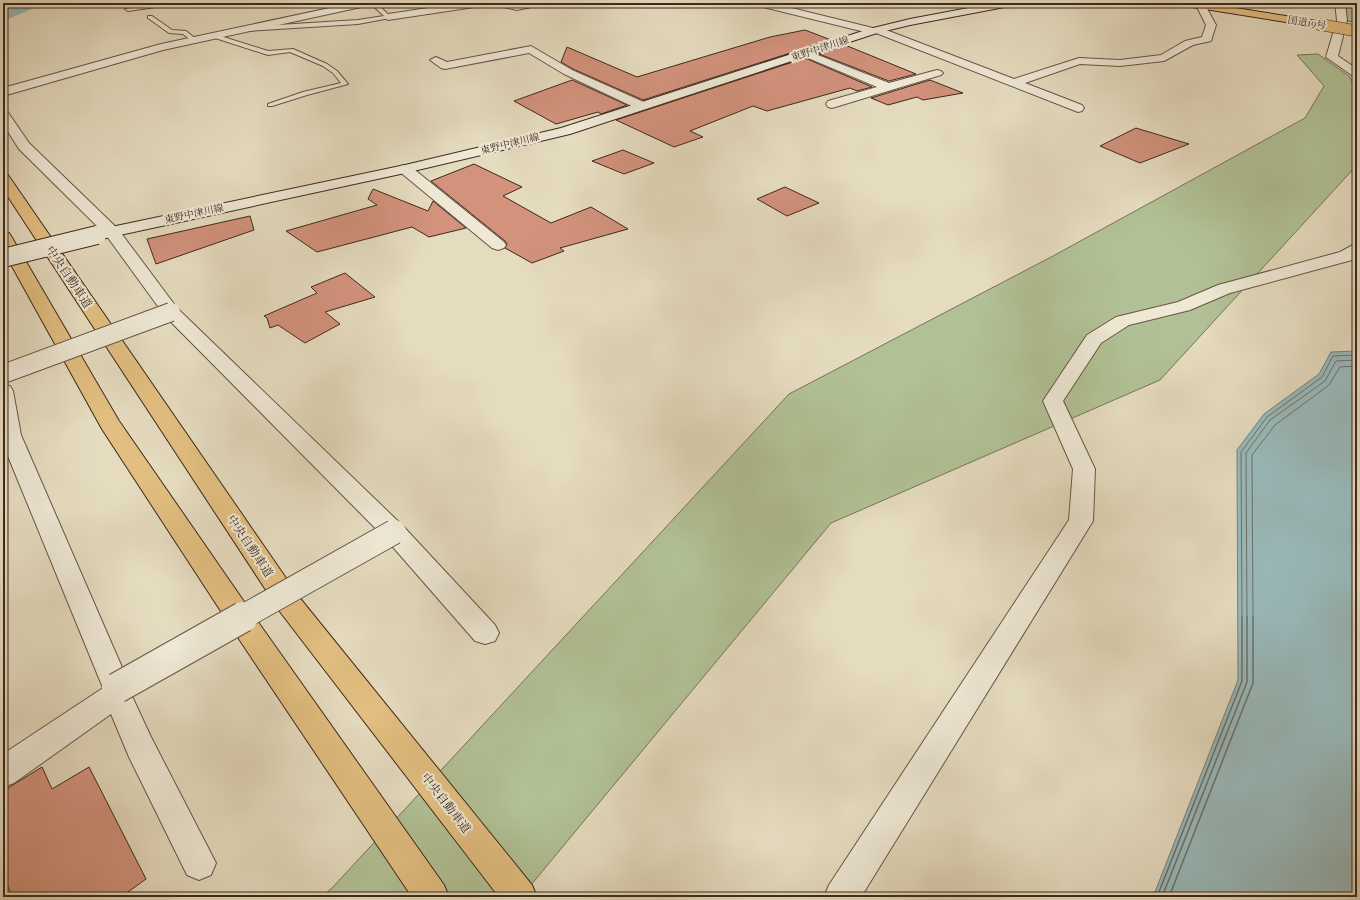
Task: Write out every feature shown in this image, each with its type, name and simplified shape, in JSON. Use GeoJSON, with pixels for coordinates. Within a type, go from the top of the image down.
{"type":"FeatureCollection","features":[{"type":"Feature","properties":{"kind":"highway","name":"国道19号"},"geometry":{"type":"LineString","coordinates":[[1186,3],[1205,4],[1319,23],[1357,31]]}},
{"type":"Feature","properties":{"kind":"highway","name":"国道19号"},"geometry":{"type":"LineString","coordinates":[[1319,23],[1357,27]]}},
{"type":"Feature","properties":{"kind":"highway","name":"中央自動車道"},"geometry":{"type":"LineString","coordinates":[[3,178],[290,605],[520,897]]}},
{"type":"Feature","properties":{"kind":"highway"},"geometry":{"type":"LineString","coordinates":[[3,236],[110,424],[253,637],[432,897]]}},
{"type":"Feature","properties":{"kind":"street"},"geometry":{"type":"LineString","coordinates":[[388,17],[481,3]]}},
{"type":"Feature","properties":{"kind":"street"},"geometry":{"type":"LineString","coordinates":[[498,3],[517,7],[538,3]]}},
{"type":"Feature","properties":{"kind":"street"},"geometry":{"type":"LineString","coordinates":[[759,3],[875,31],[1014,82],[1078,108]]}},
{"type":"Feature","properties":{"kind":"street","name":"東野中津川線"},"geometry":{"type":"LineString","coordinates":[[3,258],[105,234],[405,169],[565,131],[875,31],[910,22],[1010,3]]}},
{"type":"Feature","properties":{"kind":"street"},"geometry":{"type":"LineString","coordinates":[[1340,3],[1342,20],[1332,57],[1357,74]]}},
{"type":"Feature","properties":{"kind":"street"},"geometry":{"type":"LineString","coordinates":[[3,92],[161,47],[359,4]]}},
{"type":"Feature","properties":{"kind":"street"},"geometry":{"type":"LineString","coordinates":[[1014,82],[1079,61],[1120,63],[1164,58],[1189,43],[1207,39],[1210,25],[1205,4]]}},
{"type":"Feature","properties":{"kind":"street"},"geometry":{"type":"LineString","coordinates":[[436,60],[444,66],[531,49],[568,72],[642,106]]}},
{"type":"Feature","properties":{"kind":"street"},"geometry":{"type":"LineString","coordinates":[[805,53],[888,87]]}},
{"type":"Feature","properties":{"kind":"street"},"geometry":{"type":"LineString","coordinates":[[832,104],[937,73]]}},
{"type":"Feature","properties":{"kind":"street"},"geometry":{"type":"LineString","coordinates":[[3,114],[24,146],[105,234],[171,312],[394,532],[485,633]]}},
{"type":"Feature","properties":{"kind":"street"},"geometry":{"type":"LineString","coordinates":[[405,169],[498,244]]}},
{"type":"Feature","properties":{"kind":"street"},"geometry":{"type":"LineString","coordinates":[[841,897],[1081,522],[1084,469],[1053,401],[1094,339],[1123,321],[1184,306],[1224,289],[1346,256],[1357,249]]}},
{"type":"Feature","properties":{"kind":"street"},"geometry":{"type":"LineString","coordinates":[[3,374],[171,312]]}},
{"type":"Feature","properties":{"kind":"street"},"geometry":{"type":"LineString","coordinates":[[3,390],[10,435],[140,747],[199,863]]}},
{"type":"Feature","properties":{"kind":"street"},"geometry":{"type":"LineString","coordinates":[[3,772],[117,691],[394,532]]}},
{"type":"Feature","properties":{"kind":"lane"},"geometry":{"type":"LineString","coordinates":[[128,9],[180,3]]}},
{"type":"Feature","properties":{"kind":"lane"},"geometry":{"type":"LineString","coordinates":[[373,3],[388,17]]}},
{"type":"Feature","properties":{"kind":"lane"},"geometry":{"type":"LineString","coordinates":[[150,17],[171,32],[184,32],[194,40]]}},
{"type":"Feature","properties":{"kind":"lane"},"geometry":{"type":"LineString","coordinates":[[245,29],[358,22],[388,17]]}},
{"type":"Feature","properties":{"kind":"lane"},"geometry":{"type":"LineString","coordinates":[[214,36],[268,53],[291,50],[324,65],[335,72],[345,84],[305,92],[270,105]]}},
{"type":"Feature","properties":{"kind":"green space"},"geometry":{"type":"Polygon","coordinates":[[[1346,3],[1357,3],[1357,22],[1346,21],[1346,3]]]}},
{"type":"Feature","properties":{"kind":"green space"},"geometry":{"type":"Polygon","coordinates":[[[1318,54],[1349,76],[1357,90],[1357,165],[1160,380],[831,523],[521,897],[321,897],[332,888],[789,394],[1053,256],[1305,118],[1324,86],[1297,55],[1318,54]]]}},
{"type":"Feature","properties":{"kind":"water"},"geometry":{"type":"Polygon","coordinates":[[[1357,351],[1357,897],[1153,897],[1238,680],[1237,450],[1264,414],[1319,374],[1331,352],[1357,351]]]}},
{"type":"Feature","properties":{"kind":"building"},"geometry":{"type":"Polygon","coordinates":[[[805,30],[831,40],[643,100],[573,69],[561,62],[567,47],[637,77],[770,37],[805,30]]]}},
{"type":"Feature","properties":{"kind":"building"},"geometry":{"type":"Polygon","coordinates":[[[845,45],[916,74],[889,81],[819,54],[845,45]]]}},
{"type":"Feature","properties":{"kind":"building"},"geometry":{"type":"Polygon","coordinates":[[[805,58],[872,87],[857,91],[850,88],[767,111],[753,106],[690,131],[703,137],[674,147],[616,120],[805,58]]]}},
{"type":"Feature","properties":{"kind":"building"},"geometry":{"type":"Polygon","coordinates":[[[572,80],[627,105],[601,114],[598,112],[556,124],[514,101],[572,80]]]}},
{"type":"Feature","properties":{"kind":"building"},"geometry":{"type":"Polygon","coordinates":[[[930,80],[963,93],[923,100],[917,97],[888,105],[871,98],[930,80]]]}},
{"type":"Feature","properties":{"kind":"building"},"geometry":{"type":"Polygon","coordinates":[[[1136,128],[1189,144],[1140,163],[1100,146],[1136,128]]]}},
{"type":"Feature","properties":{"kind":"building"},"geometry":{"type":"Polygon","coordinates":[[[623,150],[654,163],[624,174],[592,161],[623,150]]]}},
{"type":"Feature","properties":{"kind":"building"},"geometry":{"type":"Polygon","coordinates":[[[474,164],[522,187],[503,196],[551,223],[591,207],[628,229],[560,248],[564,251],[532,263],[505,248],[507,244],[505,241],[431,181],[474,164]]]}},
{"type":"Feature","properties":{"kind":"building"},"geometry":{"type":"Polygon","coordinates":[[[785,187],[819,203],[787,216],[757,199],[785,187]]]}},
{"type":"Feature","properties":{"kind":"building"},"geometry":{"type":"Polygon","coordinates":[[[373,189],[428,211],[433,201],[466,228],[429,237],[412,227],[317,252],[286,231],[377,205],[368,199],[373,189]]]}},
{"type":"Feature","properties":{"kind":"building"},"geometry":{"type":"Polygon","coordinates":[[[250,216],[254,230],[156,264],[147,239],[250,216]]]}},
{"type":"Feature","properties":{"kind":"building"},"geometry":{"type":"Polygon","coordinates":[[[345,273],[375,297],[325,312],[340,324],[305,343],[278,325],[270,328],[267,318],[264,316],[317,293],[311,287],[345,273]]]}},
{"type":"Feature","properties":{"kind":"building"},"geometry":{"type":"Polygon","coordinates":[[[42,767],[52,789],[89,767],[146,879],[121,897],[12,897],[3,874],[3,791],[42,767]]]}},
{"type":"Feature","properties":{"kind":"waterway"},"geometry":{"type":"LineString","coordinates":[[3,15],[30,3]]}}]}
